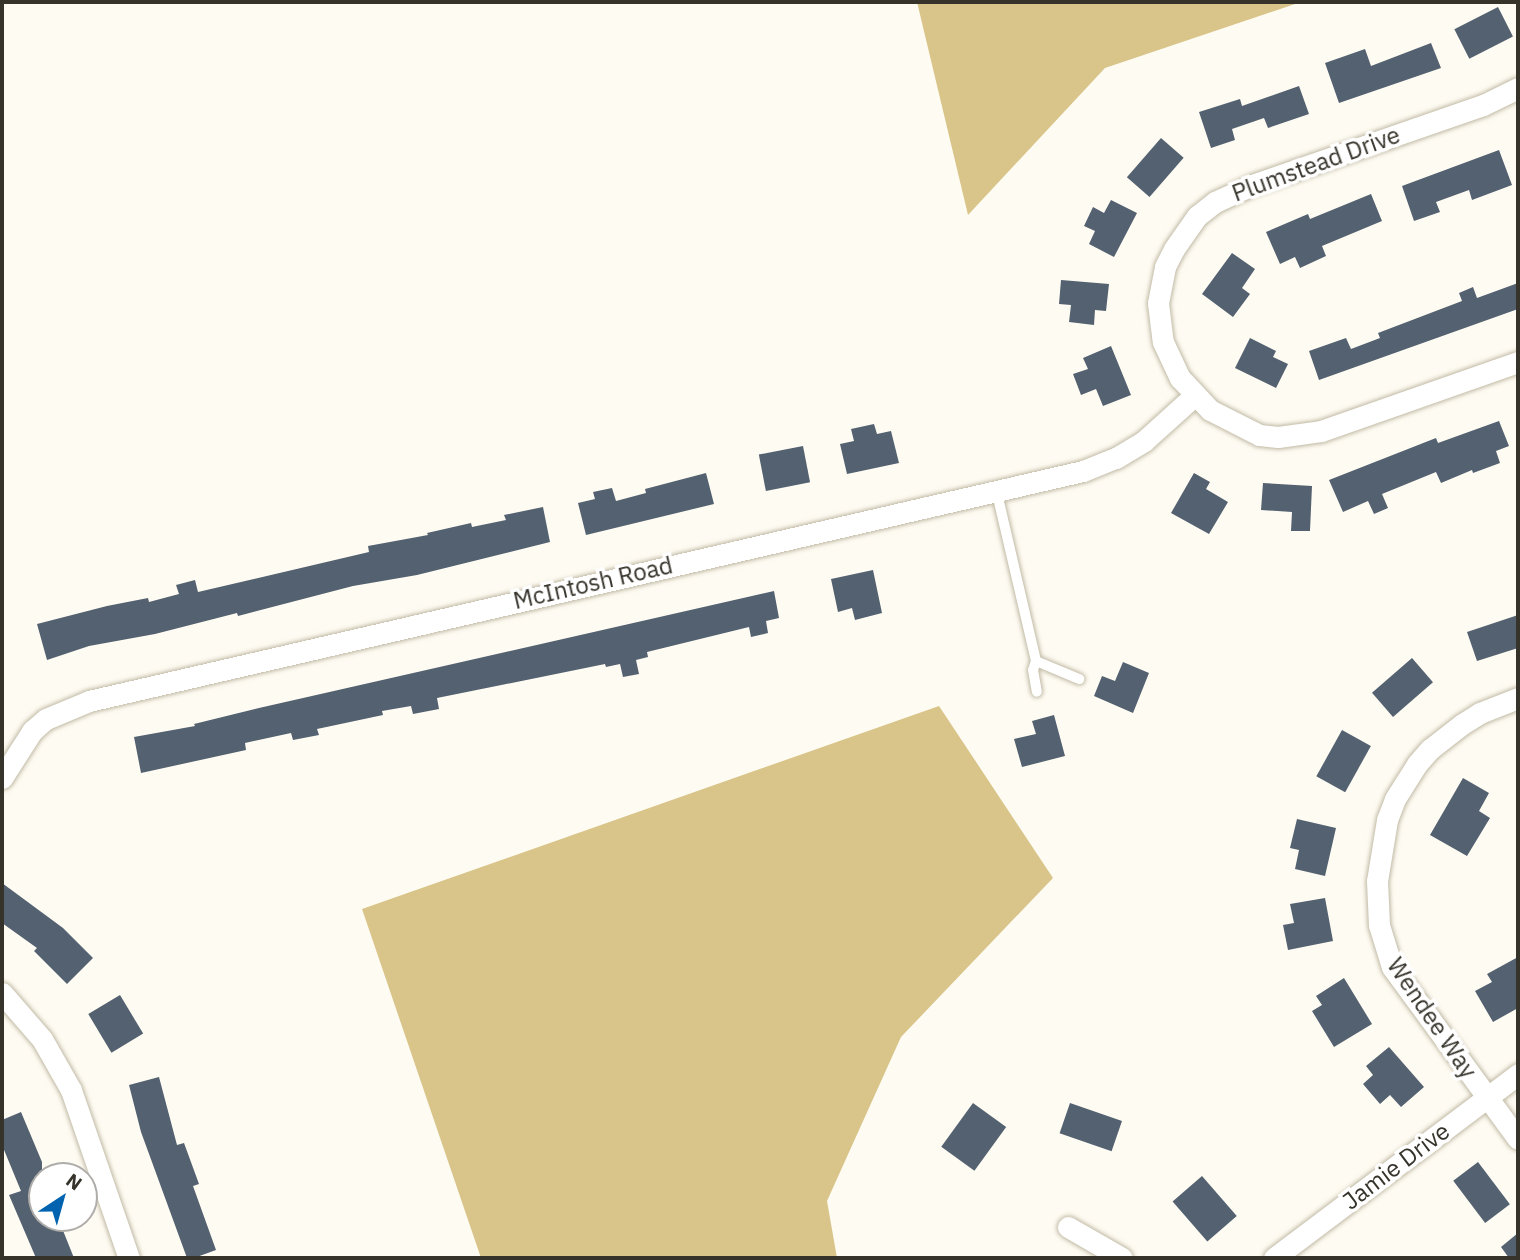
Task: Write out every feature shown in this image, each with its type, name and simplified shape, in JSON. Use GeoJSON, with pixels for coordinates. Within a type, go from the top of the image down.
{"type":"FeatureCollection","features":[{"type":"Feature","properties":{"kind":"street","name":"Plumstead Drive"},"geometry":{"type":"LineString","coordinates":[[1518,88],[1483,105],[1234,192],[1197,216],[1174,249],[1165,267],[1158,303],[1163,342],[1169,359],[1194,396],[1210,410],[1242,429],[1259,435],[1299,435],[1321,431],[1518,362]]}},
{"type":"Feature","properties":{"kind":"street","name":"McIntosh Road"},"geometry":{"type":"LineString","coordinates":[[2,778],[32,731],[46,719],[89,701],[1083,471],[1116,458],[1144,441],[1194,396]]}},
{"type":"Feature","properties":{"kind":"street","name":"Wendee Way"},"geometry":{"type":"LineString","coordinates":[[1518,698],[1461,725],[1430,748],[1417,764],[1395,799],[1387,820],[1377,881],[1379,925],[1392,967],[1518,1139]]}},
{"type":"Feature","properties":{"kind":"street"},"geometry":{"type":"LineString","coordinates":[[2,993],[42,1039],[71,1090],[129,1258]]}},
{"type":"Feature","properties":{"kind":"street","name":"Jamie Drive"},"geometry":{"type":"LineString","coordinates":[[1274,1258],[1518,1074]]}},
{"type":"Feature","properties":{"kind":"street"},"geometry":{"type":"LineString","coordinates":[[1068,1227],[1122,1258]]}},
{"type":"Feature","properties":{"kind":"lane"},"geometry":{"type":"LineString","coordinates":[[996,489],[1037,661],[1032,670],[1037,692]]}},
{"type":"Feature","properties":{"kind":"lane"},"geometry":{"type":"LineString","coordinates":[[1037,661],[1079,679]]}},
{"type":"Feature","properties":{"kind":"shaded area"},"geometry":{"type":"Polygon","coordinates":[[[917,2],[1301,2],[1105,68],[968,215],[917,2]]]}},
{"type":"Feature","properties":{"kind":"shaded area"},"geometry":{"type":"Polygon","coordinates":[[[939,706],[1053,878],[901,1037],[827,1201],[837,1258],[481,1258],[362,909],[939,706]]]}},
{"type":"Feature","properties":{"kind":"building"},"geometry":{"type":"Polygon","coordinates":[[[1498,7],[1513,36],[1469,59],[1454,29],[1498,7]]]}},
{"type":"Feature","properties":{"kind":"building"},"geometry":{"type":"Polygon","coordinates":[[[1431,43],[1441,68],[1339,103],[1325,63],[1365,49],[1371,66],[1431,43]]]}},
{"type":"Feature","properties":{"kind":"building"},"geometry":{"type":"Polygon","coordinates":[[[1299,86],[1309,114],[1268,128],[1264,118],[1232,129],[1235,140],[1211,148],[1199,112],[1240,99],[1242,106],[1299,86]]]}},
{"type":"Feature","properties":{"kind":"building"},"geometry":{"type":"Polygon","coordinates":[[[1161,138],[1184,158],[1150,197],[1127,177],[1161,138]]]}},
{"type":"Feature","properties":{"kind":"building"},"geometry":{"type":"Polygon","coordinates":[[[1499,150],[1512,185],[1472,200],[1469,190],[1436,202],[1440,212],[1414,221],[1402,186],[1499,150]]]}},
{"type":"Feature","properties":{"kind":"building"},"geometry":{"type":"Polygon","coordinates":[[[1371,194],[1382,221],[1322,246],[1326,256],[1300,268],[1295,257],[1280,264],[1266,232],[1308,214],[1310,219],[1371,194]]]}},
{"type":"Feature","properties":{"kind":"building"},"geometry":{"type":"Polygon","coordinates":[[[1111,200],[1137,213],[1114,257],[1089,244],[1095,231],[1084,226],[1093,207],[1104,213],[1111,200]]]}},
{"type":"Feature","properties":{"kind":"building"},"geometry":{"type":"Polygon","coordinates":[[[1232,253],[1255,269],[1242,288],[1250,294],[1233,317],[1202,294],[1232,253]]]}},
{"type":"Feature","properties":{"kind":"building"},"geometry":{"type":"Polygon","coordinates":[[[1061,280],[1109,284],[1106,311],[1095,310],[1094,325],[1069,322],[1071,305],[1059,304],[1061,280]]]}},
{"type":"Feature","properties":{"kind":"building"},"geometry":{"type":"Polygon","coordinates":[[[1518,283],[1518,309],[1319,380],[1309,351],[1346,338],[1351,349],[1380,338],[1378,333],[1462,301],[1459,293],[1473,287],[1477,298],[1518,283]]]}},
{"type":"Feature","properties":{"kind":"building"},"geometry":{"type":"Polygon","coordinates":[[[1250,338],[1276,351],[1273,357],[1288,364],[1276,388],[1235,368],[1250,338]]]}},
{"type":"Feature","properties":{"kind":"building"},"geometry":{"type":"Polygon","coordinates":[[[1111,346],[1131,395],[1103,406],[1096,389],[1081,395],[1073,374],[1088,369],[1083,358],[1111,346]]]}},
{"type":"Feature","properties":{"kind":"building"},"geometry":{"type":"Polygon","coordinates":[[[1499,421],[1509,446],[1496,451],[1500,463],[1473,473],[1472,470],[1441,483],[1436,472],[1382,494],[1388,508],[1374,514],[1368,501],[1343,512],[1329,480],[1436,438],[1438,443],[1499,421]]]}},
{"type":"Feature","properties":{"kind":"building"},"geometry":{"type":"Polygon","coordinates":[[[874,424],[877,434],[891,431],[899,463],[847,474],[840,444],[854,441],[851,429],[874,424]]]}},
{"type":"Feature","properties":{"kind":"building"},"geometry":{"type":"Polygon","coordinates":[[[803,446],[810,482],[766,491],[759,455],[803,446]]]}},
{"type":"Feature","properties":{"kind":"building"},"geometry":{"type":"Polygon","coordinates":[[[706,473],[714,504],[586,535],[578,503],[595,499],[593,492],[612,488],[616,501],[646,493],[645,489],[706,473]]]}},
{"type":"Feature","properties":{"kind":"building"},"geometry":{"type":"Polygon","coordinates":[[[1194,473],[1210,482],[1206,489],[1228,502],[1209,534],[1171,513],[1194,473]]]}},
{"type":"Feature","properties":{"kind":"building"},"geometry":{"type":"Polygon","coordinates":[[[1263,483],[1312,486],[1310,531],[1291,531],[1292,512],[1261,510],[1263,483]]]}},
{"type":"Feature","properties":{"kind":"building"},"geometry":{"type":"Polygon","coordinates":[[[543,507],[550,542],[417,575],[353,586],[238,616],[237,613],[155,634],[89,646],[47,660],[37,624],[107,606],[148,598],[149,602],[179,594],[176,585],[195,580],[198,592],[369,552],[368,546],[428,535],[427,533],[471,523],[472,527],[506,520],[504,515],[543,507]]]}},
{"type":"Feature","properties":{"kind":"building"},"geometry":{"type":"Polygon","coordinates":[[[873,570],[882,613],[855,620],[852,608],[838,612],[831,579],[873,570]]]}},
{"type":"Feature","properties":{"kind":"building"},"geometry":{"type":"Polygon","coordinates":[[[774,591],[779,618],[766,621],[768,633],[751,637],[749,627],[647,652],[648,657],[636,660],[639,674],[623,677],[620,664],[606,667],[605,664],[437,698],[439,709],[413,714],[411,706],[382,711],[383,715],[317,729],[319,735],[293,740],[291,733],[245,743],[246,750],[141,773],[134,737],[195,726],[194,724],[259,708],[774,591]]]}},
{"type":"Feature","properties":{"kind":"building"},"geometry":{"type":"Polygon","coordinates":[[[1518,615],[1518,648],[1477,661],[1467,632],[1518,615]]]}},
{"type":"Feature","properties":{"kind":"building"},"geometry":{"type":"Polygon","coordinates":[[[1412,658],[1433,682],[1393,717],[1372,693],[1412,658]]]}},
{"type":"Feature","properties":{"kind":"building"},"geometry":{"type":"Polygon","coordinates":[[[1123,662],[1149,673],[1133,713],[1094,696],[1102,676],[1115,681],[1123,662]]]}},
{"type":"Feature","properties":{"kind":"building"},"geometry":{"type":"Polygon","coordinates":[[[1054,715],[1065,756],[1022,767],[1014,739],[1036,734],[1032,721],[1054,715]]]}},
{"type":"Feature","properties":{"kind":"building"},"geometry":{"type":"Polygon","coordinates":[[[1342,730],[1371,746],[1345,792],[1316,776],[1342,730]]]}},
{"type":"Feature","properties":{"kind":"building"},"geometry":{"type":"Polygon","coordinates":[[[1463,778],[1489,793],[1479,811],[1490,818],[1467,856],[1430,835],[1463,778]]]}},
{"type":"Feature","properties":{"kind":"building"},"geometry":{"type":"Polygon","coordinates":[[[1297,819],[1336,828],[1325,876],[1295,869],[1299,850],[1290,848],[1297,819]]]}},
{"type":"Feature","properties":{"kind":"building"},"geometry":{"type":"Polygon","coordinates":[[[2,883],[63,928],[93,958],[67,984],[34,951],[37,948],[2,923],[2,883]]]}},
{"type":"Feature","properties":{"kind":"building"},"geometry":{"type":"Polygon","coordinates":[[[1325,898],[1333,941],[1288,950],[1283,925],[1294,923],[1290,904],[1325,898]]]}},
{"type":"Feature","properties":{"kind":"building"},"geometry":{"type":"Polygon","coordinates":[[[1518,957],[1518,1008],[1493,1022],[1475,991],[1492,982],[1487,974],[1518,957]]]}},
{"type":"Feature","properties":{"kind":"building"},"geometry":{"type":"Polygon","coordinates":[[[1344,978],[1372,1024],[1334,1047],[1312,1011],[1322,1005],[1316,996],[1344,978]]]}},
{"type":"Feature","properties":{"kind":"building"},"geometry":{"type":"Polygon","coordinates":[[[120,995],[143,1034],[111,1053],[88,1014],[120,995]]]}},
{"type":"Feature","properties":{"kind":"building"},"geometry":{"type":"Polygon","coordinates":[[[1389,1047],[1424,1087],[1401,1107],[1390,1095],[1380,1104],[1363,1084],[1373,1075],[1366,1066],[1389,1047]]]}},
{"type":"Feature","properties":{"kind":"building"},"geometry":{"type":"Polygon","coordinates":[[[159,1077],[177,1145],[184,1143],[199,1184],[193,1186],[216,1250],[194,1258],[187,1258],[141,1132],[129,1085],[159,1077]]]}},
{"type":"Feature","properties":{"kind":"building"},"geometry":{"type":"Polygon","coordinates":[[[973,1103],[1006,1127],[974,1171],[941,1147],[973,1103]]]}},
{"type":"Feature","properties":{"kind":"building"},"geometry":{"type":"Polygon","coordinates":[[[1070,1103],[1122,1121],[1112,1151],[1060,1133],[1070,1103]]]}},
{"type":"Feature","properties":{"kind":"building"},"geometry":{"type":"Polygon","coordinates":[[[21,1112],[42,1162],[28,1162],[28,1232],[64,1232],[74,1258],[36,1258],[9,1195],[21,1191],[2,1145],[2,1120],[21,1112]]]}},
{"type":"Feature","properties":{"kind":"building"},"geometry":{"type":"Polygon","coordinates":[[[1478,1162],[1510,1204],[1485,1223],[1453,1181],[1478,1162]]]}},
{"type":"Feature","properties":{"kind":"building"},"geometry":{"type":"Polygon","coordinates":[[[1202,1176],[1237,1216],[1207,1242],[1173,1202],[1202,1176]]]}},
{"type":"Feature","properties":{"kind":"building"},"geometry":{"type":"Polygon","coordinates":[[[1518,1233],[1518,1258],[1509,1258],[1501,1247],[1518,1233]]]}}]}
